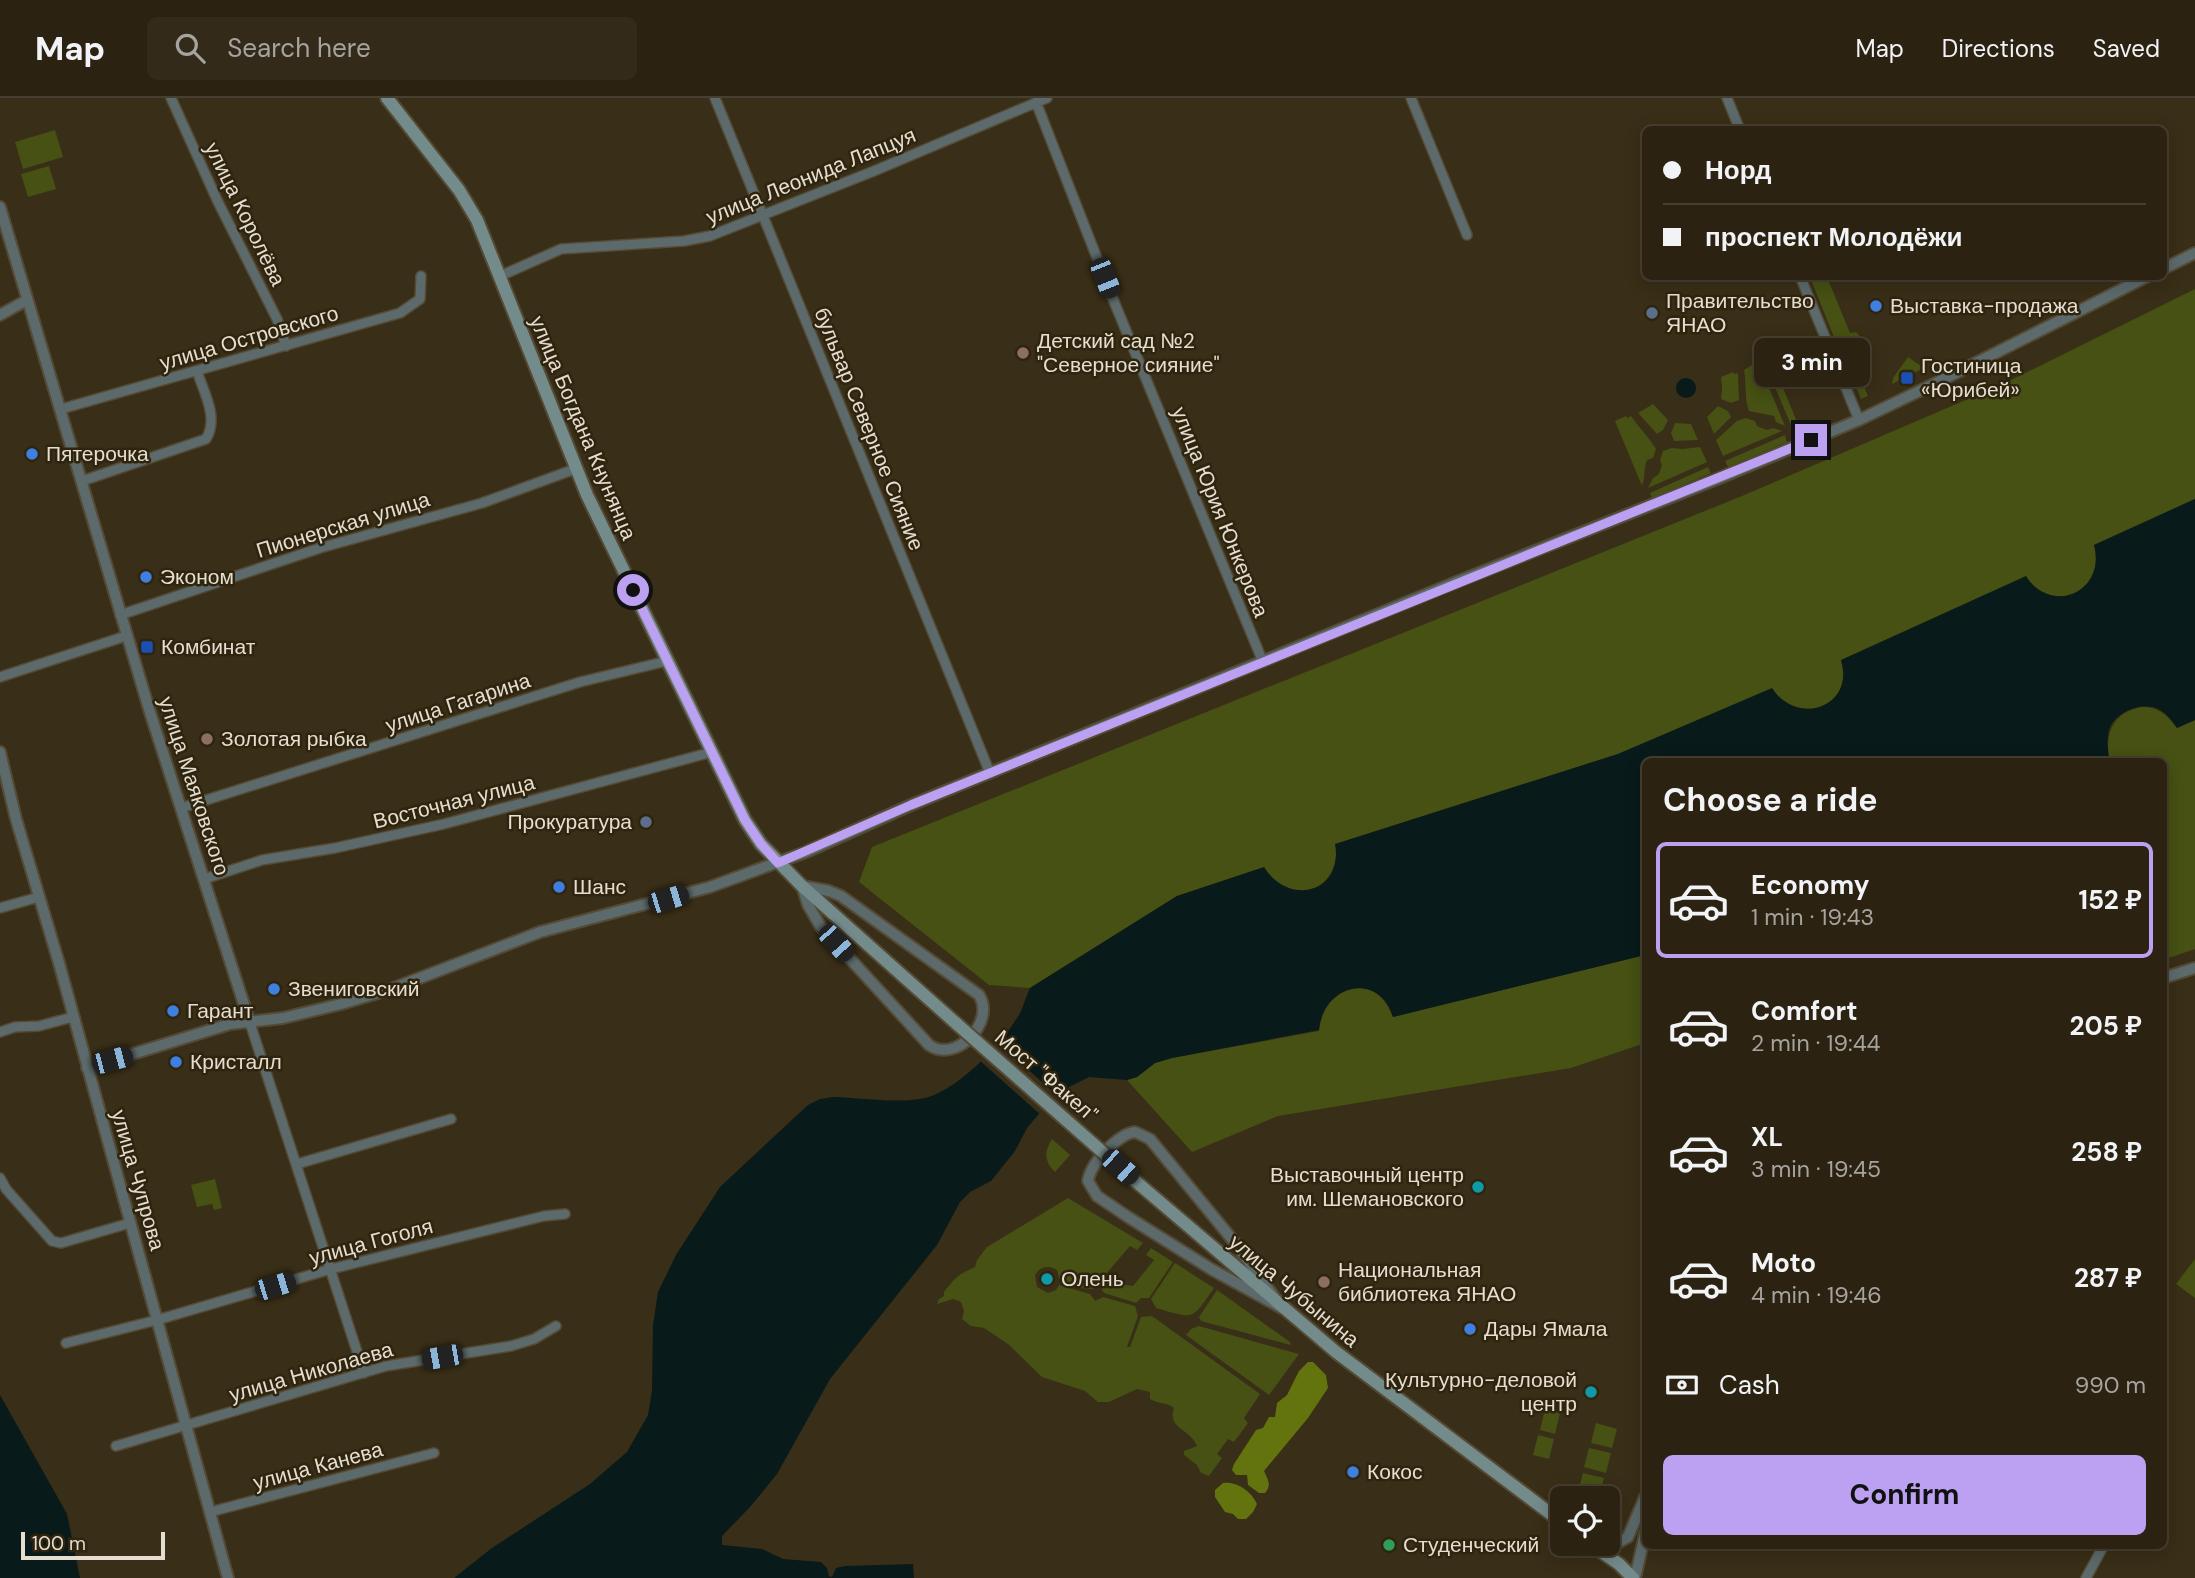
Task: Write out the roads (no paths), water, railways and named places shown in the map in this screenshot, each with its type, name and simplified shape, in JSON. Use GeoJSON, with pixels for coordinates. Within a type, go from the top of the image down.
{"type":"FeatureCollection","features":[{"type":"Feature","properties":{"kind":"main road","name":"улица Богдана Кнунянца"},"geometry":{"type":"LineString","coordinates":[[387,98],[463,197],[477,220],[575,469],[753,833],[802,886],[958,1025]]}},
{"type":"Feature","properties":{"kind":"main road","name":"Мост \"Факел\""},"geometry":{"type":"LineString","coordinates":[[958,1025],[1140,1185]]}},
{"type":"Feature","properties":{"kind":"main road","name":"улица Чубынина"},"geometry":{"type":"LineString","coordinates":[[1140,1185],[1335,1352],[1550,1513]]}},
{"type":"Feature","properties":{"kind":"main road"},"geometry":{"type":"LineString","coordinates":[[1608,1556],[1634,1578]]}},
{"type":"Feature","properties":{"kind":"street","name":"улица Королёва"},"geometry":{"type":"LineString","coordinates":[[171,98],[218,202],[277,319],[286,346]]}},
{"type":"Feature","properties":{"kind":"street","name":"бульвар Северное Сияние"},"geometry":{"type":"LineString","coordinates":[[715,98],[990,773]]}},
{"type":"Feature","properties":{"kind":"street","name":"улица Леонида Лапцуя"},"geometry":{"type":"LineString","coordinates":[[500,276],[561,249],[684,241],[710,236],[1047,98]]}},
{"type":"Feature","properties":{"kind":"street"},"geometry":{"type":"LineString","coordinates":[[1411,98],[1467,235]]}},
{"type":"Feature","properties":{"kind":"street"},"geometry":{"type":"LineString","coordinates":[[1727,98],[1738,126]]}},
{"type":"Feature","properties":{"kind":"street","name":"улица Юрия Юнкерова"},"geometry":{"type":"LineString","coordinates":[[1036,102],[1115,304],[1263,662]]}},
{"type":"Feature","properties":{"kind":"street","name":"улица Маяковского"},"geometry":{"type":"LineString","coordinates":[[0,207],[120,614],[364,1373]]}},
{"type":"Feature","properties":{"kind":"street"},"geometry":{"type":"LineString","coordinates":[[2167,267],[2195,253]]}},
{"type":"Feature","properties":{"kind":"street","name":"улица Островского"},"geometry":{"type":"LineString","coordinates":[[61,409],[400,313],[420,299],[421,276]]}},
{"type":"Feature","properties":{"kind":"street"},"geometry":{"type":"LineString","coordinates":[[1802,280],[1859,419]]}},
{"type":"Feature","properties":{"kind":"street"},"geometry":{"type":"LineString","coordinates":[[87,1068],[230,1024],[282,1018],[341,1004],[391,989],[540,932],[668,899],[778,863],[990,773],[1859,419],[2140,280]]}},
{"type":"Feature","properties":{"kind":"street"},"geometry":{"type":"LineString","coordinates":[[0,315],[27,300]]}},
{"type":"Feature","properties":{"kind":"street"},"geometry":{"type":"LineString","coordinates":[[82,481],[205,439],[210,432],[211,415],[197,371]]}},
{"type":"Feature","properties":{"kind":"street","name":"Пионерская улица"},"geometry":{"type":"LineString","coordinates":[[120,614],[332,544],[482,503],[575,469]]}},
{"type":"Feature","properties":{"kind":"street"},"geometry":{"type":"LineString","coordinates":[[0,677],[127,636]]}},
{"type":"Feature","properties":{"kind":"street","name":"улица Гагарина"},"geometry":{"type":"LineString","coordinates":[[181,808],[580,682],[667,661]]}},
{"type":"Feature","properties":{"kind":"street","name":"улица Чупрова"},"geometry":{"type":"LineString","coordinates":[[0,752],[16,819],[228,1578]]}},
{"type":"Feature","properties":{"kind":"street","name":"Восточная улица"},"geometry":{"type":"LineString","coordinates":[[204,879],[262,860],[335,848],[444,824],[712,752]]}},
{"type":"Feature","properties":{"kind":"street"},"geometry":{"type":"LineString","coordinates":[[802,886],[841,896],[979,995],[985,1007],[979,1026],[957,1048],[942,1051],[929,1045],[821,927],[808,905],[802,886]]}},
{"type":"Feature","properties":{"kind":"street"},"geometry":{"type":"LineString","coordinates":[[0,908],[39,897]]}},
{"type":"Feature","properties":{"kind":"street"},"geometry":{"type":"LineString","coordinates":[[2167,977],[2195,968]]}},
{"type":"Feature","properties":{"kind":"street"},"geometry":{"type":"LineString","coordinates":[[0,1032],[73,1017]]}},
{"type":"Feature","properties":{"kind":"street"},"geometry":{"type":"LineString","coordinates":[[296,1164],[452,1119]]}},
{"type":"Feature","properties":{"kind":"street"},"geometry":{"type":"LineString","coordinates":[[1135,1132],[1150,1139],[1236,1244],[1282,1308],[1211,1269],[1097,1196],[1088,1181],[1091,1169],[1122,1136],[1135,1132]]}},
{"type":"Feature","properties":{"kind":"street"},"geometry":{"type":"LineString","coordinates":[[0,1178],[6,1189],[52,1241],[61,1243],[130,1223]]}},
{"type":"Feature","properties":{"kind":"street","name":"улица Гоголя"},"geometry":{"type":"LineString","coordinates":[[66,1343],[157,1320],[331,1269],[544,1216],[565,1214]]}},
{"type":"Feature","properties":{"kind":"street","name":"улица Николаева"},"geometry":{"type":"LineString","coordinates":[[116,1446],[386,1366],[511,1346],[534,1339],[556,1326]]}},
{"type":"Feature","properties":{"kind":"street","name":"улица Канева"},"geometry":{"type":"LineString","coordinates":[[210,1512],[434,1453]]}},
{"type":"Feature","properties":{"kind":"street"},"geometry":{"type":"LineString","coordinates":[[1620,1542],[1628,1537],[1642,1504]]}},
{"type":"Feature","properties":{"kind":"street"},"geometry":{"type":"LineString","coordinates":[[1634,1578],[1642,1546]]}},
{"type":"Feature","properties":{"kind":"street"},"geometry":{"type":"LineString","coordinates":[[2086,1578],[2102,1549]]}},
{"type":"Feature","properties":{"kind":"place","name":"Выставка-продажа"},"geometry":{"type":"Point","coordinates":[1876,306]}},
{"type":"Feature","properties":{"kind":"place","name":"Правительство ЯНАО"},"geometry":{"type":"Point","coordinates":[1652,313]}},
{"type":"Feature","properties":{"kind":"place","name":"Детский сад №2 \"Северное сияние\""},"geometry":{"type":"Point","coordinates":[1023,353]}},
{"type":"Feature","properties":{"kind":"place","name":"Гостиница «Юрибей»"},"geometry":{"type":"Point","coordinates":[1907,378]}},
{"type":"Feature","properties":{"kind":"place","name":"Пятерочка"},"geometry":{"type":"Point","coordinates":[32,454]}},
{"type":"Feature","properties":{"kind":"place","name":"Эконом"},"geometry":{"type":"Point","coordinates":[146,577]}},
{"type":"Feature","properties":{"kind":"place","name":"Комбинат"},"geometry":{"type":"Point","coordinates":[147,647]}},
{"type":"Feature","properties":{"kind":"place","name":"Золотая рыбка"},"geometry":{"type":"Point","coordinates":[207,739]}},
{"type":"Feature","properties":{"kind":"place","name":"Прокуратура"},"geometry":{"type":"Point","coordinates":[646,822]}},
{"type":"Feature","properties":{"kind":"place","name":"Шанс"},"geometry":{"type":"Point","coordinates":[559,887]}},
{"type":"Feature","properties":{"kind":"place","name":"Звениговский"},"geometry":{"type":"Point","coordinates":[274,989]}},
{"type":"Feature","properties":{"kind":"place","name":"Гарант"},"geometry":{"type":"Point","coordinates":[173,1011]}},
{"type":"Feature","properties":{"kind":"place","name":"Кристалл"},"geometry":{"type":"Point","coordinates":[176,1062]}},
{"type":"Feature","properties":{"kind":"place","name":"Выставочный центр им. Шемановского"},"geometry":{"type":"Point","coordinates":[1478,1187]}},
{"type":"Feature","properties":{"kind":"place","name":"Олень"},"geometry":{"type":"Point","coordinates":[1047,1279]}},
{"type":"Feature","properties":{"kind":"place","name":"Национальная библиотека ЯНАО"},"geometry":{"type":"Point","coordinates":[1324,1282]}},
{"type":"Feature","properties":{"kind":"place","name":"Дары Ямала"},"geometry":{"type":"Point","coordinates":[1470,1329]}},
{"type":"Feature","properties":{"kind":"place","name":"Культурно-деловой центр"},"geometry":{"type":"Point","coordinates":[1591,1392]}},
{"type":"Feature","properties":{"kind":"place","name":"Кокос"},"geometry":{"type":"Point","coordinates":[1353,1472]}},
{"type":"Feature","properties":{"kind":"place","name":"Студенческий"},"geometry":{"type":"Point","coordinates":[1389,1545]}}]}
